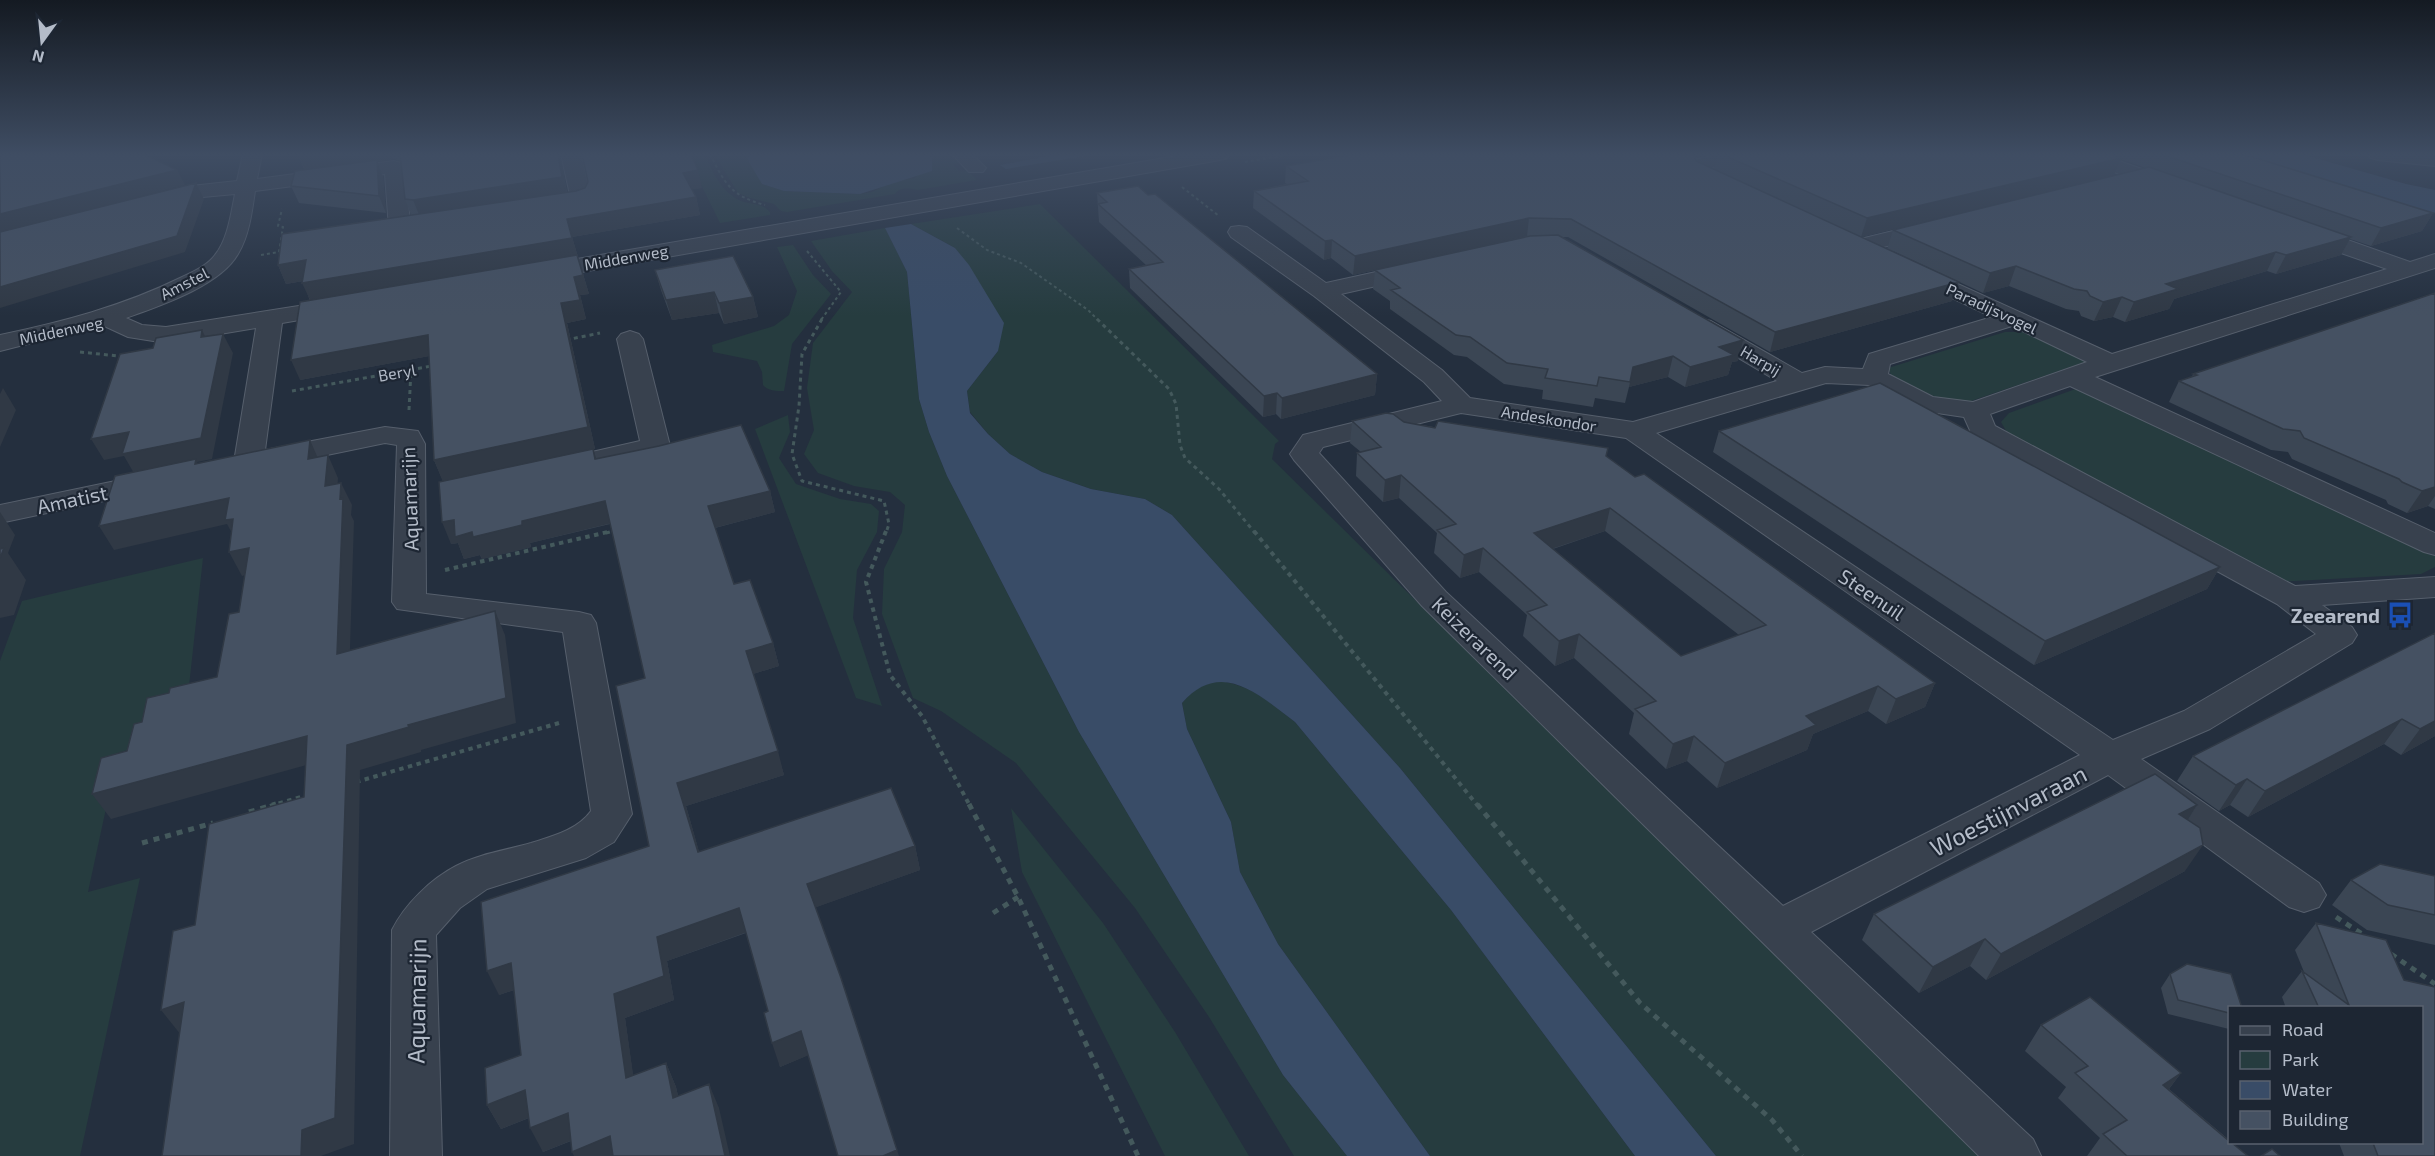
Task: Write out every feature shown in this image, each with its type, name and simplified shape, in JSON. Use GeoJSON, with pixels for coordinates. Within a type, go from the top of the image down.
{"type":"FeatureCollection","features":[{"type":"Feature","properties":{"kind":"street","name":"Amstel"},"geometry":{"type":"LineString","coordinates":[[107,318],[175,289],[218,265],[230,249],[240,208]]}},
{"type":"Feature","properties":{"kind":"street"},"geometry":{"type":"LineString","coordinates":[[398,208],[400,229],[445,222]]}},
{"type":"Feature","properties":{"kind":"street"},"geometry":{"type":"LineString","coordinates":[[524,209],[531,208]]}},
{"type":"Feature","properties":{"kind":"street","name":"Middenweg"},"geometry":{"type":"LineString","coordinates":[[513,277],[911,208]]}},
{"type":"Feature","properties":{"kind":"street"},"geometry":{"type":"LineString","coordinates":[[1860,246],[1951,223]]}},
{"type":"Feature","properties":{"kind":"street"},"geometry":{"type":"LineString","coordinates":[[2287,226],[2409,269]]}},
{"type":"Feature","properties":{"kind":"street"},"geometry":{"type":"LineString","coordinates":[[1239,232],[1322,291],[1433,376],[1461,405]]}},
{"type":"Feature","properties":{"kind":"street","name":"Paradijsvogel"},"geometry":{"type":"LineString","coordinates":[[1839,236],[2110,363]]}},
{"type":"Feature","properties":{"kind":"street"},"geometry":{"type":"LineString","coordinates":[[2014,318],[1878,359],[1874,376],[1927,404],[1975,410],[2110,363],[2435,261]]}},
{"type":"Feature","properties":{"kind":"street"},"geometry":{"type":"LineString","coordinates":[[1322,291],[1436,266]]}},
{"type":"Feature","properties":{"kind":"street","name":"Middenweg"},"geometry":{"type":"LineString","coordinates":[[0,344],[107,318],[138,332],[166,335],[362,303]]}},
{"type":"Feature","properties":{"kind":"street","name":"Harpij"},"geometry":{"type":"LineString","coordinates":[[1684,316],[1798,382]]}},
{"type":"Feature","properties":{"kind":"street"},"geometry":{"type":"LineString","coordinates":[[259,398],[270,319]]}},
{"type":"Feature","properties":{"kind":"street"},"geometry":{"type":"LineString","coordinates":[[563,467],[656,446],[618,336]]}},
{"type":"Feature","properties":{"kind":"street","name":"Andeskondor"},"geometry":{"type":"LineString","coordinates":[[1461,405],[1634,431],[1825,375],[1874,376]]}},
{"type":"Feature","properties":{"kind":"street"},"geometry":{"type":"LineString","coordinates":[[2073,377],[2435,545]]}},
{"type":"Feature","properties":{"kind":"street","name":"Aquamarijn"},"geometry":{"type":"LineString","coordinates":[[259,398],[238,465],[385,435],[408,437],[423,497],[409,602],[579,623],[612,813],[599,831],[571,847],[472,877],[445,896],[414,930],[416,1156]]}},
{"type":"Feature","properties":{"kind":"street","name":"Keizerarend"},"geometry":{"type":"LineString","coordinates":[[1461,405],[1313,441],[1304,454],[1434,599],[1778,929]]}},
{"type":"Feature","properties":{"kind":"street"},"geometry":{"type":"LineString","coordinates":[[1975,410],[1983,431],[2289,597],[2435,587]]}},
{"type":"Feature","properties":{"kind":"street","name":"Steenuil"},"geometry":{"type":"LineString","coordinates":[[1634,431],[2110,757],[2304,895]]}},
{"type":"Feature","properties":{"kind":"street","name":"Amatist"},"geometry":{"type":"LineString","coordinates":[[0,514],[182,476]]}},
{"type":"Feature","properties":{"kind":"street","name":"Woestijnvaraan"},"geometry":{"type":"LineString","coordinates":[[1778,929],[2110,757],[2197,720],[2340,635],[2289,597]]}},
{"type":"Feature","properties":{"kind":"street"},"geometry":{"type":"LineString","coordinates":[[1778,929],[2015,1156]]}},
{"type":"Feature","properties":{"kind":"path"},"geometry":{"type":"LineString","coordinates":[[258,256],[279,252],[283,227],[278,226],[280,209],[283,208]]}},
{"type":"Feature","properties":{"kind":"path"},"geometry":{"type":"LineString","coordinates":[[774,208],[841,292],[817,325],[802,354],[799,406],[792,454],[802,481],[884,501],[889,524],[866,582],[890,675],[922,716],[1018,897],[1138,1156]]}},
{"type":"Feature","properties":{"kind":"path"},"geometry":{"type":"LineString","coordinates":[[1209,208],[1239,232]]}},
{"type":"Feature","properties":{"kind":"path"},"geometry":{"type":"LineString","coordinates":[[949,225],[963,231],[987,250],[1022,263],[1088,310],[1169,389],[1176,398],[1182,453],[1219,489],[1640,1003],[1772,1120],[1803,1156]]}},
{"type":"Feature","properties":{"kind":"path"},"geometry":{"type":"LineString","coordinates":[[561,341],[618,336]]}},
{"type":"Feature","properties":{"kind":"path","name":"Beryl"},"geometry":{"type":"LineString","coordinates":[[259,398],[434,365]]}},
{"type":"Feature","properties":{"kind":"path"},"geometry":{"type":"LineString","coordinates":[[408,437],[411,369]]}},
{"type":"Feature","properties":{"kind":"path","name":"Aquamarijn"},"geometry":{"type":"LineString","coordinates":[[411,578],[619,530]]}},
{"type":"Feature","properties":{"kind":"path"},"geometry":{"type":"LineString","coordinates":[[345,785],[594,713]]}},
{"type":"Feature","properties":{"kind":"path"},"geometry":{"type":"LineString","coordinates":[[244,814],[311,795]]}},
{"type":"Feature","properties":{"kind":"path"},"geometry":{"type":"LineString","coordinates":[[142,843],[221,821]]}},
{"type":"Feature","properties":{"kind":"path"},"geometry":{"type":"LineString","coordinates":[[2304,895],[2369,939]]}},
{"type":"Feature","properties":{"kind":"path"},"geometry":{"type":"LineString","coordinates":[[993,913],[1018,897]]}},
{"type":"Feature","properties":{"kind":"path"},"geometry":{"type":"LineString","coordinates":[[2388,952],[2435,984]]}},
{"type":"Feature","properties":{"kind":"green space"},"geometry":{"type":"Polygon","coordinates":[[[713,208],[765,208],[770,212],[770,215],[720,223],[713,208]]]}},
{"type":"Feature","properties":{"kind":"green space"},"geometry":{"type":"Polygon","coordinates":[[[778,208],[811,208],[787,212],[778,208]]]}},
{"type":"Feature","properties":{"kind":"green space"},"geometry":{"type":"Polygon","coordinates":[[[1015,208],[1044,208],[1279,441],[1275,444],[1272,459],[1980,1156],[1716,1156],[1400,768],[1172,515],[1145,499],[1091,489],[1042,472],[1010,454],[988,434],[970,412],[967,391],[998,351],[955,248],[911,224],[1015,208]]]}},
{"type":"Feature","properties":{"kind":"green space"},"geometry":{"type":"Polygon","coordinates":[[[885,228],[907,272],[919,399],[929,432],[947,476],[1079,732],[1283,1075],[1347,1156],[1294,1156],[1209,1017],[1135,908],[1016,763],[941,711],[913,698],[882,614],[884,569],[902,532],[905,505],[890,492],[854,486],[818,473],[804,454],[814,430],[807,388],[813,343],[852,292],[832,271],[811,241],[885,228]]]}},
{"type":"Feature","properties":{"kind":"green space"},"geometry":{"type":"Polygon","coordinates":[[[793,245],[813,275],[831,294],[792,344],[784,391],[775,391],[763,385],[762,372],[757,361],[713,352],[712,345],[774,326],[789,315],[797,291],[777,247],[793,245]]]}},
{"type":"Feature","properties":{"kind":"green space"},"geometry":{"type":"Polygon","coordinates":[[[2005,332],[2033,332],[2088,361],[1968,402],[1942,399],[1923,392],[1891,375],[1888,368],[2005,332]]]}},
{"type":"Feature","properties":{"kind":"green space"},"geometry":{"type":"Polygon","coordinates":[[[2081,387],[2435,555],[2435,567],[2421,574],[2278,582],[2010,438],[2001,422],[2009,413],[2081,387]]]}},
{"type":"Feature","properties":{"kind":"green space"},"geometry":{"type":"Polygon","coordinates":[[[788,415],[790,432],[779,458],[796,484],[840,499],[871,504],[879,511],[877,532],[857,570],[853,618],[882,706],[856,698],[755,429],[788,415]]]}},
{"type":"Feature","properties":{"kind":"green space"},"geometry":{"type":"Polygon","coordinates":[[[203,558],[184,732],[118,753],[88,892],[140,878],[80,1156],[0,1156],[0,661],[22,601],[203,558]]]}},
{"type":"Feature","properties":{"kind":"green space"},"geometry":{"type":"Polygon","coordinates":[[[1219,681],[1251,691],[1295,722],[1451,910],[1635,1156],[1430,1156],[1278,944],[1240,872],[1231,822],[1187,729],[1182,703],[1198,688],[1219,681]]]}},
{"type":"Feature","properties":{"kind":"green space"},"geometry":{"type":"Polygon","coordinates":[[[1011,808],[1103,923],[1175,1032],[1249,1156],[1165,1156],[1022,872],[1011,808]]]}},
{"type":"Feature","properties":{"kind":"water"},"geometry":{"type":"Polygon","coordinates":[[[2409,208],[2435,208],[2435,213],[2409,208]]]}},
{"type":"Feature","properties":{"kind":"water"},"geometry":{"type":"Polygon","coordinates":[[[911,224],[955,248],[969,265],[1004,323],[998,351],[967,391],[970,413],[988,434],[1010,454],[1042,472],[1091,489],[1145,499],[1172,515],[1400,768],[1716,1156],[1635,1156],[1451,910],[1295,722],[1268,701],[1240,685],[1225,682],[1211,683],[1197,690],[1182,703],[1187,729],[1231,822],[1240,872],[1278,944],[1430,1156],[1347,1156],[1283,1075],[1079,732],[947,476],[929,432],[919,399],[907,272],[885,228],[911,224]]]}},
{"type":"Feature","properties":{"kind":"building"},"geometry":{"type":"Polygon","coordinates":[[[0,208],[24,208],[0,214],[0,208]]]}},
{"type":"Feature","properties":{"kind":"building"},"geometry":{"type":"Polygon","coordinates":[[[96,208],[187,208],[177,236],[0,287],[0,232],[96,208]]]}},
{"type":"Feature","properties":{"kind":"building"},"geometry":{"type":"Polygon","coordinates":[[[460,208],[632,208],[567,219],[572,238],[302,283],[306,260],[278,265],[282,234],[460,208]]]}},
{"type":"Feature","properties":{"kind":"building"},"geometry":{"type":"Polygon","coordinates":[[[1102,208],[1172,208],[1377,374],[1282,398],[1277,393],[1264,396],[1129,269],[1163,262],[1102,208]]]}},
{"type":"Feature","properties":{"kind":"building"},"geometry":{"type":"Polygon","coordinates":[[[1278,208],[1798,208],[1959,282],[1775,332],[1571,219],[1529,218],[1355,256],[1332,240],[1325,241],[1278,208]]]}},
{"type":"Feature","properties":{"kind":"building"},"geometry":{"type":"Polygon","coordinates":[[[1844,208],[1910,208],[1867,218],[1844,208]]]}},
{"type":"Feature","properties":{"kind":"building"},"geometry":{"type":"Polygon","coordinates":[[[1983,208],[2267,208],[2351,237],[2286,255],[2276,252],[2166,284],[2178,289],[2134,302],[2122,297],[2103,302],[2090,296],[2087,291],[2074,289],[2016,266],[1990,273],[1893,230],[1983,208]]]}},
{"type":"Feature","properties":{"kind":"building"},"geometry":{"type":"Polygon","coordinates":[[[2321,208],[2417,208],[2433,213],[2381,228],[2321,208]]]}},
{"type":"Feature","properties":{"kind":"building"},"geometry":{"type":"Polygon","coordinates":[[[1558,235],[1743,340],[1719,347],[1734,355],[1690,367],[1673,356],[1633,367],[1630,382],[1599,377],[1597,386],[1545,378],[1548,369],[1507,363],[1470,337],[1456,335],[1391,290],[1400,288],[1375,270],[1530,236],[1558,235]]]}},
{"type":"Feature","properties":{"kind":"building"},"geometry":{"type":"Polygon","coordinates":[[[577,255],[583,275],[574,277],[580,300],[561,303],[588,427],[434,460],[428,335],[291,360],[300,302],[577,255]]]}},
{"type":"Feature","properties":{"kind":"building"},"geometry":{"type":"Polygon","coordinates":[[[733,256],[753,297],[719,303],[714,292],[666,300],[655,270],[733,256]]]}},
{"type":"Feature","properties":{"kind":"building"},"geometry":{"type":"Polygon","coordinates":[[[2435,293],[2435,487],[2422,491],[2304,438],[2300,431],[2283,429],[2179,381],[2197,375],[2193,374],[2435,293]]]}},
{"type":"Feature","properties":{"kind":"building"},"geometry":{"type":"Polygon","coordinates":[[[202,330],[201,337],[223,334],[201,438],[122,454],[129,432],[91,439],[120,354],[153,348],[156,338],[202,330]]]}},
{"type":"Feature","properties":{"kind":"building"},"geometry":{"type":"Polygon","coordinates":[[[1880,383],[2220,567],[2045,641],[1719,431],[1880,383]]]}},
{"type":"Feature","properties":{"kind":"building"},"geometry":{"type":"Polygon","coordinates":[[[1386,413],[1393,414],[1404,422],[1435,428],[1438,421],[1608,448],[1606,456],[1635,477],[1644,474],[1935,683],[1896,699],[1878,686],[1806,716],[1816,725],[1725,763],[1694,736],[1673,744],[1635,709],[1656,701],[1579,634],[1559,641],[1527,612],[1547,605],[1483,548],[1464,555],[1437,530],[1456,524],[1401,475],[1385,480],[1357,453],[1381,447],[1352,421],[1386,413]],[[1610,508],[1534,533],[1681,656],[1766,625],[1610,508]]]}},
{"type":"Feature","properties":{"kind":"building"},"geometry":{"type":"Polygon","coordinates":[[[741,425],[770,491],[708,506],[734,584],[750,580],[773,643],[746,651],[778,751],[677,783],[698,852],[891,788],[915,846],[807,884],[841,978],[897,1150],[883,1156],[838,1156],[801,1031],[772,1043],[764,1013],[768,1011],[739,908],[657,937],[664,976],[614,994],[626,1078],[666,1063],[673,1098],[709,1084],[725,1156],[613,1156],[610,1136],[572,1152],[568,1113],[530,1128],[525,1090],[487,1105],[485,1068],[521,1055],[511,963],[487,971],[481,902],[649,846],[616,686],[645,678],[605,501],[522,521],[522,525],[473,537],[472,532],[455,537],[454,520],[442,522],[439,482],[593,449],[595,459],[659,446],[741,425]]]}},
{"type":"Feature","properties":{"kind":"building"},"geometry":{"type":"Polygon","coordinates":[[[310,440],[308,459],[328,455],[325,486],[341,483],[340,499],[343,498],[337,654],[495,611],[506,698],[408,725],[409,727],[347,745],[335,1118],[302,1130],[301,1156],[162,1156],[184,1002],[161,1010],[173,931],[195,925],[209,824],[304,797],[307,736],[92,794],[101,758],[127,751],[134,724],[142,722],[147,698],[169,693],[170,688],[217,677],[229,614],[239,612],[249,548],[229,552],[233,519],[225,520],[229,498],[99,526],[115,476],[196,459],[195,464],[310,440]]]}},
{"type":"Feature","properties":{"kind":"building"},"geometry":{"type":"Polygon","coordinates":[[[2435,633],[2435,721],[2420,729],[2402,719],[2265,791],[2247,779],[2236,785],[2193,756],[2435,633]]]}},
{"type":"Feature","properties":{"kind":"building"},"geometry":{"type":"Polygon","coordinates":[[[2155,774],[2197,805],[2179,814],[2200,828],[2203,845],[2001,954],[1985,939],[1933,967],[1874,914],[2155,774]]]}},
{"type":"Feature","properties":{"kind":"building"},"geometry":{"type":"Polygon","coordinates":[[[2380,864],[2435,876],[2435,915],[2388,905],[2351,880],[2380,864]]]}},
{"type":"Feature","properties":{"kind":"building"},"geometry":{"type":"Polygon","coordinates":[[[2316,923],[2386,940],[2404,980],[2435,987],[2435,1156],[2378,1156],[2373,1144],[2423,1144],[2423,1006],[2318,1006],[2302,971],[2349,1005],[2316,923]]]}},
{"type":"Feature","properties":{"kind":"building"},"geometry":{"type":"Polygon","coordinates":[[[2187,964],[2231,974],[2241,1006],[2228,1006],[2228,1013],[2178,1000],[2170,974],[2187,964]]]}},
{"type":"Feature","properties":{"kind":"building"},"geometry":{"type":"Polygon","coordinates":[[[2090,997],[2181,1073],[2163,1085],[2228,1140],[2228,1144],[2233,1144],[2248,1156],[2127,1156],[2103,1134],[2127,1120],[2075,1073],[2088,1066],[2041,1025],[2090,997]]]}},
{"type":"Feature","properties":{"kind":"building"},"geometry":{"type":"Polygon","coordinates":[[[2272,1149],[2280,1156],[2261,1156],[2272,1149]]]}},
{"type":"Feature","properties":{"kind":"place","name":"Zeearend"},"geometry":{"type":"Point","coordinates":[2400,615]}}]}
